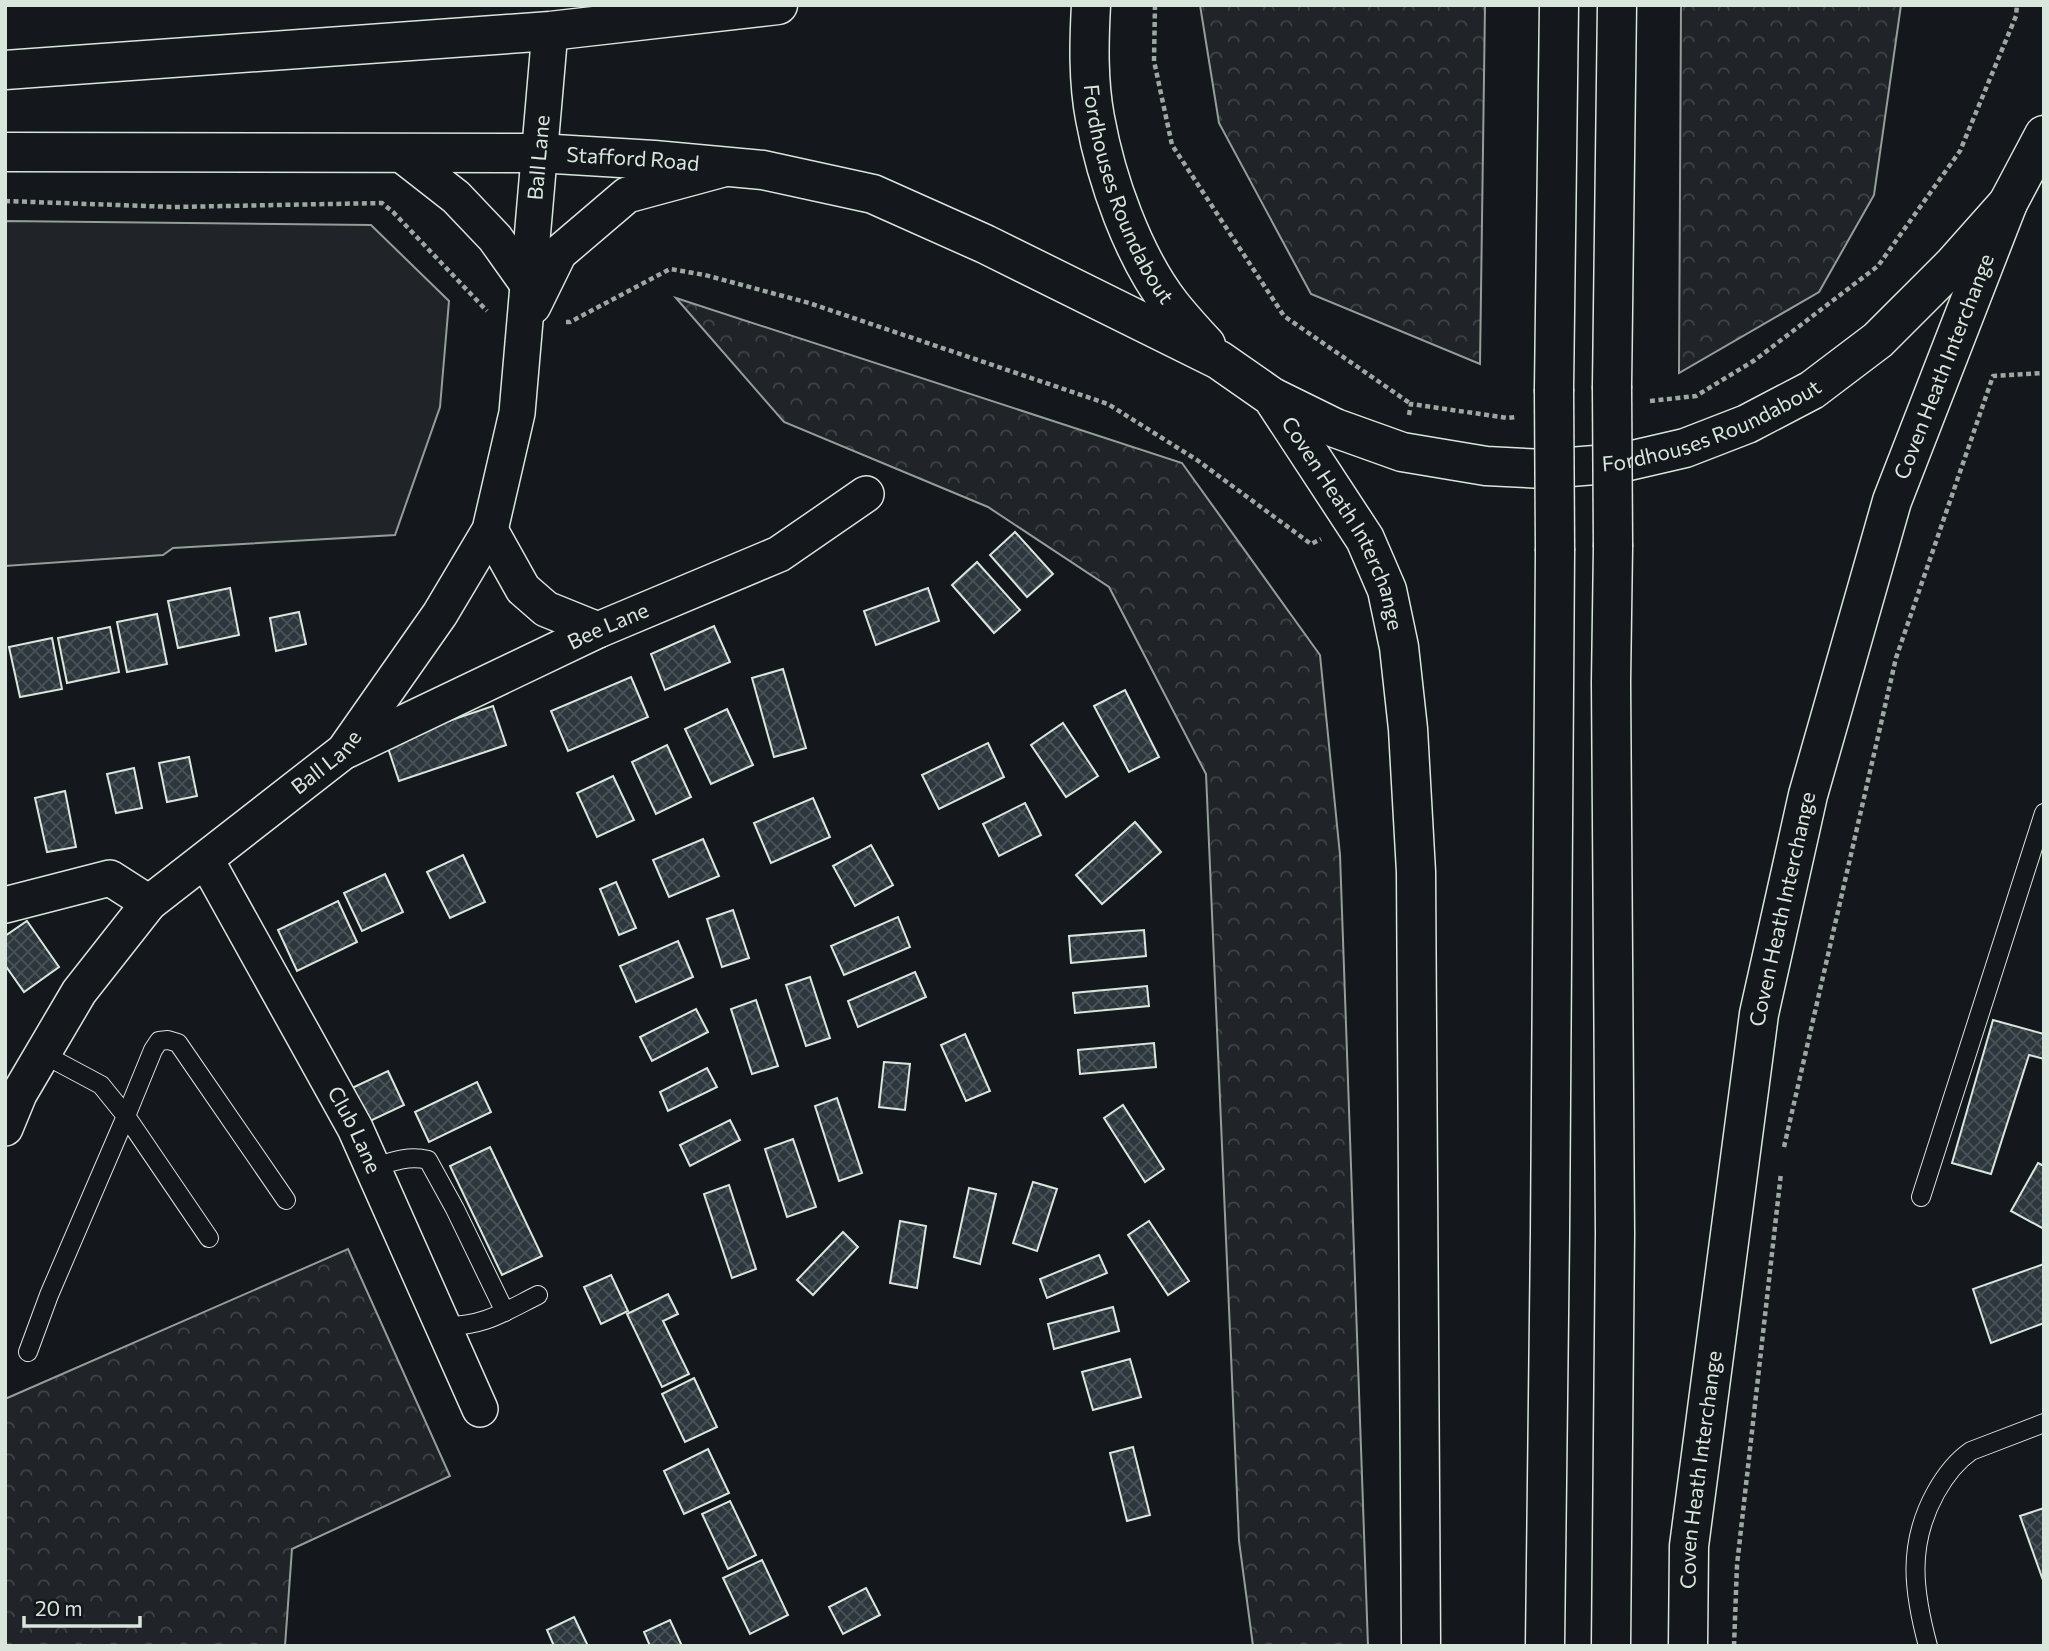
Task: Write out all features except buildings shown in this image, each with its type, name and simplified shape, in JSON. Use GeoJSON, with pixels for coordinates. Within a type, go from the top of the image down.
{"type":"FeatureCollection","features":[{"type":"Feature","properties":{"kind":"highway"},"geometry":{"type":"LineString","coordinates":[[5,70],[550,31],[778,5]]}},
{"type":"Feature","properties":{"kind":"highway","name":"Fordhouses Roundabout"},"geometry":{"type":"LineString","coordinates":[[1091,5],[1089,49],[1094,117],[1111,181],[1135,246],[1170,304],[1219,360]]}},
{"type":"Feature","properties":{"kind":"highway"},"geometry":{"type":"LineString","coordinates":[[1545,1646],[1559,5]]}},
{"type":"Feature","properties":{"kind":"highway"},"geometry":{"type":"LineString","coordinates":[[1611,1646],[1615,1233],[1611,682],[1613,547],[1627,394],[1617,5]]}},
{"type":"Feature","properties":{"kind":"highway","name":"Fordhouses Roundabout"},"geometry":{"type":"LineString","coordinates":[[1272,397],[1335,428],[1402,452],[1486,466],[1545,470],[1620,463],[1685,447],[1747,424],[1812,390],[1878,340],[1952,266],[2008,203],[2044,135]]}},
{"type":"Feature","properties":{"kind":"highway","name":"Stafford Road"},"geometry":{"type":"LineString","coordinates":[[5,152],[538,153],[763,170],[873,194],[985,244],[1219,360]]}},
{"type":"Feature","properties":{"kind":"highway","name":"Coven Heath Interchange"},"geometry":{"type":"LineString","coordinates":[[1688,1646],[1689,1546],[1759,1014],[1808,795],[1892,501],[2008,203]]}},
{"type":"Feature","properties":{"kind":"highway","name":"Coven Heath Interchange"},"geometry":{"type":"LineString","coordinates":[[1219,360],[1272,397],[1365,539],[1387,590],[1399,647],[1408,729],[1416,872],[1421,1646]]}},
{"type":"Feature","properties":{"kind":"street","name":"Ball Lane"},"geometry":{"type":"LineString","coordinates":[[5,1128],[19,1094],[79,992],[149,903],[344,751],[440,614],[490,530],[517,412],[511,321],[527,283],[550,31]]}},
{"type":"Feature","properties":{"kind":"street"},"geometry":{"type":"LineString","coordinates":[[401,154],[456,197],[495,238],[527,283]]}},
{"type":"Feature","properties":{"kind":"street","name":"Ball Lane"},"geometry":{"type":"LineString","coordinates":[[511,321],[559,253],[627,195],[732,167]]}},
{"type":"Feature","properties":{"kind":"street","name":"Bee Lane"},"geometry":{"type":"LineString","coordinates":[[344,751],[598,630],[779,554],[866,495]]}},
{"type":"Feature","properties":{"kind":"street"},"geometry":{"type":"LineString","coordinates":[[490,530],[523,589],[546,609],[598,630]]}},
{"type":"Feature","properties":{"kind":"street","name":"Club Lane"},"geometry":{"type":"LineString","coordinates":[[206,860],[355,1128],[480,1409]]}},
{"type":"Feature","properties":{"kind":"street"},"geometry":{"type":"LineString","coordinates":[[5,905],[110,878],[149,903]]}},
{"type":"Feature","properties":{"kind":"lane"},"geometry":{"type":"LineString","coordinates":[[1921,1197],[2044,813]]}},
{"type":"Feature","properties":{"kind":"lane"},"geometry":{"type":"LineString","coordinates":[[28,1352],[49,1295],[159,1041],[178,1042],[286,1200]]}},
{"type":"Feature","properties":{"kind":"lane"},"geometry":{"type":"LineString","coordinates":[[43,1054],[101,1085],[126,1116],[209,1238]]}},
{"type":"Feature","properties":{"kind":"lane"},"geometry":{"type":"LineString","coordinates":[[373,1168],[399,1160],[428,1160],[505,1312]]}},
{"type":"Feature","properties":{"kind":"lane"},"geometry":{"type":"LineString","coordinates":[[443,1326],[486,1322],[538,1295]]}},
{"type":"Feature","properties":{"kind":"lane"},"geometry":{"type":"LineString","coordinates":[[1928,1646],[1920,1613],[1915,1558],[1922,1522],[1932,1499],[1945,1476],[1971,1451],[2044,1423]]}},
{"type":"Feature","properties":{"kind":"path"},"geometry":{"type":"LineString","coordinates":[[1155,5],[1154,61],[1172,145],[1284,316],[1411,404],[1508,418],[1522,416]]}},
{"type":"Feature","properties":{"kind":"path"},"geometry":{"type":"LineString","coordinates":[[1627,394],[1696,396],[1755,360],[1878,266],[1960,150],[2015,16],[2017,5]]}},
{"type":"Feature","properties":{"kind":"path"},"geometry":{"type":"LineString","coordinates":[[5,201],[174,207],[382,203],[511,321],[570,322],[670,269],[705,275],[809,303],[1108,404],[1197,460],[1311,544],[1353,521]]}},
{"type":"Feature","properties":{"kind":"path"},"geometry":{"type":"LineString","coordinates":[[1783,1149],[1896,658],[1993,376],[2044,373]]}},
{"type":"Feature","properties":{"kind":"path"},"geometry":{"type":"LineString","coordinates":[[1402,452],[1411,404]]}},
{"type":"Feature","properties":{"kind":"path"},"geometry":{"type":"LineString","coordinates":[[1734,1646],[1737,1565],[1782,1163]]}},
{"type":"Feature","properties":{"kind":"green space"},"geometry":{"type":"Polygon","coordinates":[[[1200,5],[1485,5],[1480,364],[1311,294],[1219,123],[1200,5]]]}},
{"type":"Feature","properties":{"kind":"green space"},"geometry":{"type":"Polygon","coordinates":[[[1681,5],[1901,5],[1874,195],[1819,292],[1679,373],[1681,5]]]}},
{"type":"Feature","properties":{"kind":"green space"},"geometry":{"type":"Polygon","coordinates":[[[5,221],[371,225],[449,301],[440,407],[395,535],[173,548],[163,555],[5,566],[5,221]]]}},
{"type":"Feature","properties":{"kind":"green space"},"geometry":{"type":"Polygon","coordinates":[[[676,298],[1182,463],[1320,655],[1340,855],[1368,1646],[1253,1646],[1239,1541],[1206,774],[1109,587],[988,507],[784,422],[676,298]]]}},
{"type":"Feature","properties":{"kind":"green space"},"geometry":{"type":"Polygon","coordinates":[[[348,1249],[450,1476],[292,1549],[285,1646],[5,1646],[5,1399],[348,1249]]]}}]}
